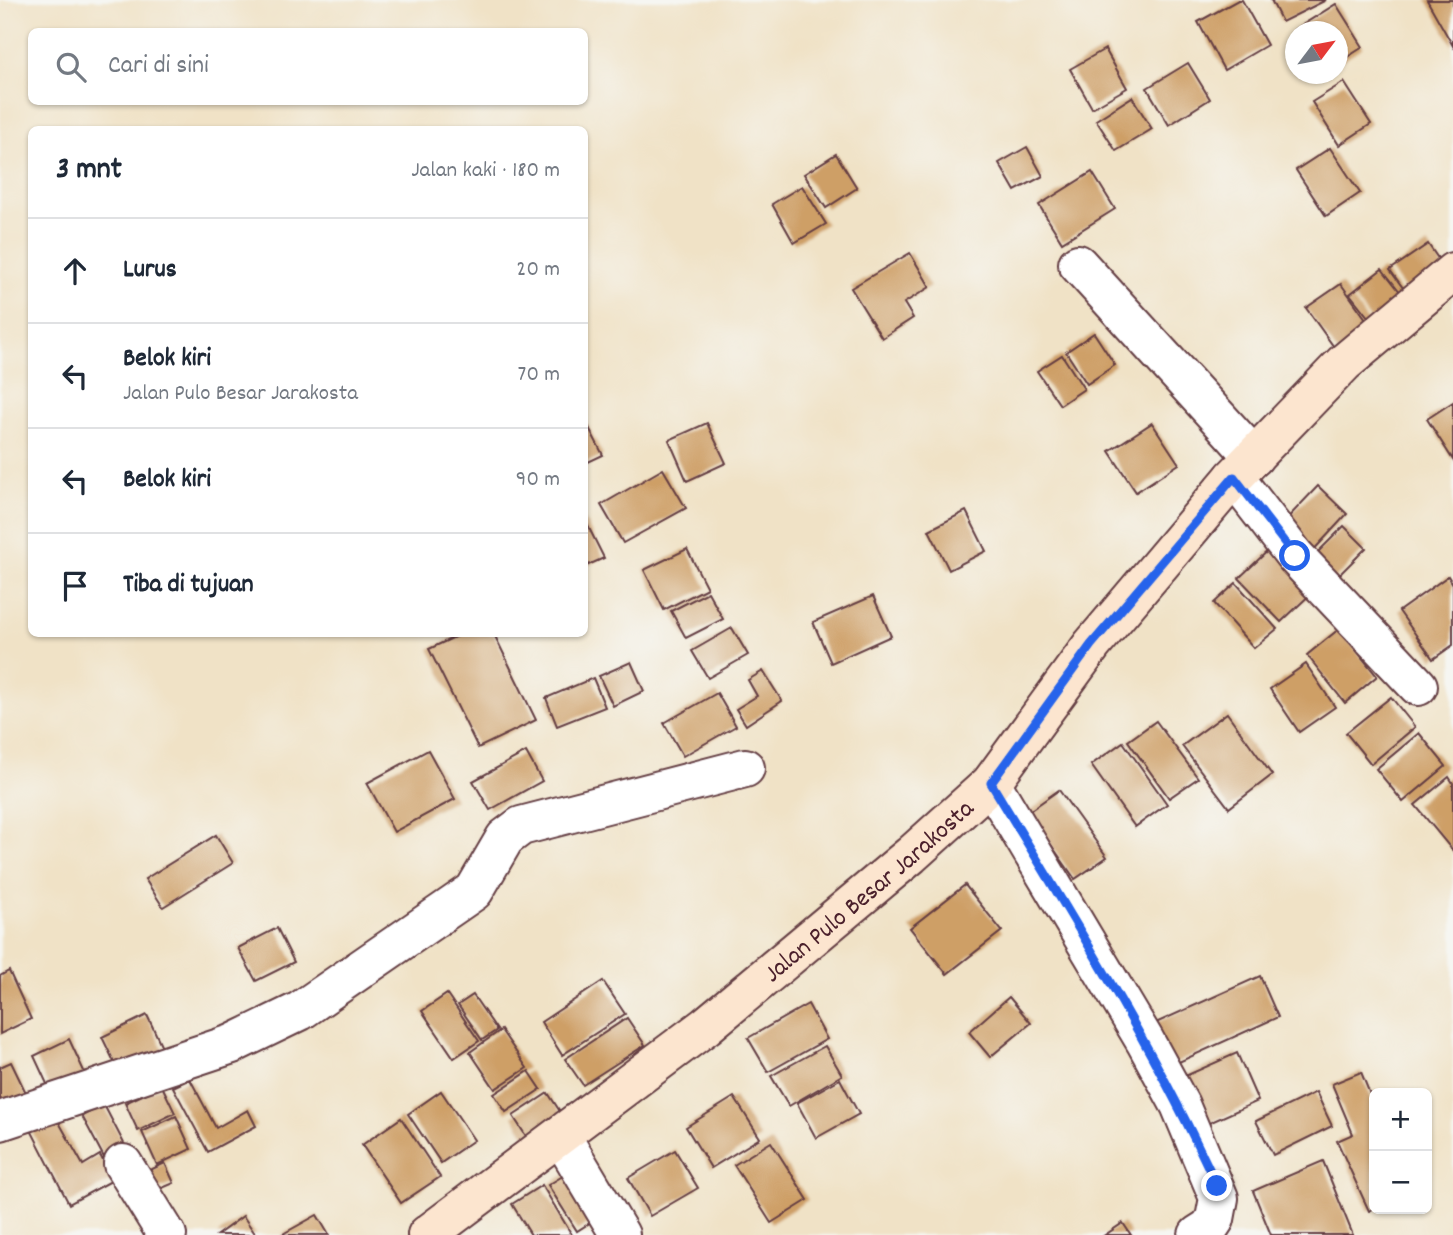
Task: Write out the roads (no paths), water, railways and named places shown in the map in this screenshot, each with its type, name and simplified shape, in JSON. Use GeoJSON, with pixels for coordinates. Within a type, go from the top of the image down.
{"type":"FeatureCollection","features":[{"type":"Feature","properties":{"kind":"street"},"geometry":{"type":"LineString","coordinates":[[1078,264],[1244,467],[1295,556],[1418,686]]}},
{"type":"Feature","properties":{"kind":"street","name":"Jalan Pulo Besar Jarakosta"},"geometry":{"type":"LineString","coordinates":[[427,1235],[706,1026],[911,855],[991,783],[1091,645],[1244,467],[1344,363],[1453,272]]}},
{"type":"Feature","properties":{"kind":"street"},"geometry":{"type":"LineString","coordinates":[[0,1121],[232,1044],[300,1011],[474,891],[505,838],[521,826],[745,768]]}},
{"type":"Feature","properties":{"kind":"street"},"geometry":{"type":"LineString","coordinates":[[991,783],[1145,1041],[1180,1105],[1219,1198],[1215,1219],[1209,1228],[1198,1235]]}},
{"type":"Feature","properties":{"kind":"street"},"geometry":{"type":"LineString","coordinates":[[561,1136],[620,1235]]}},
{"type":"Feature","properties":{"kind":"street"},"geometry":{"type":"LineString","coordinates":[[123,1164],[167,1235]]}}]}
